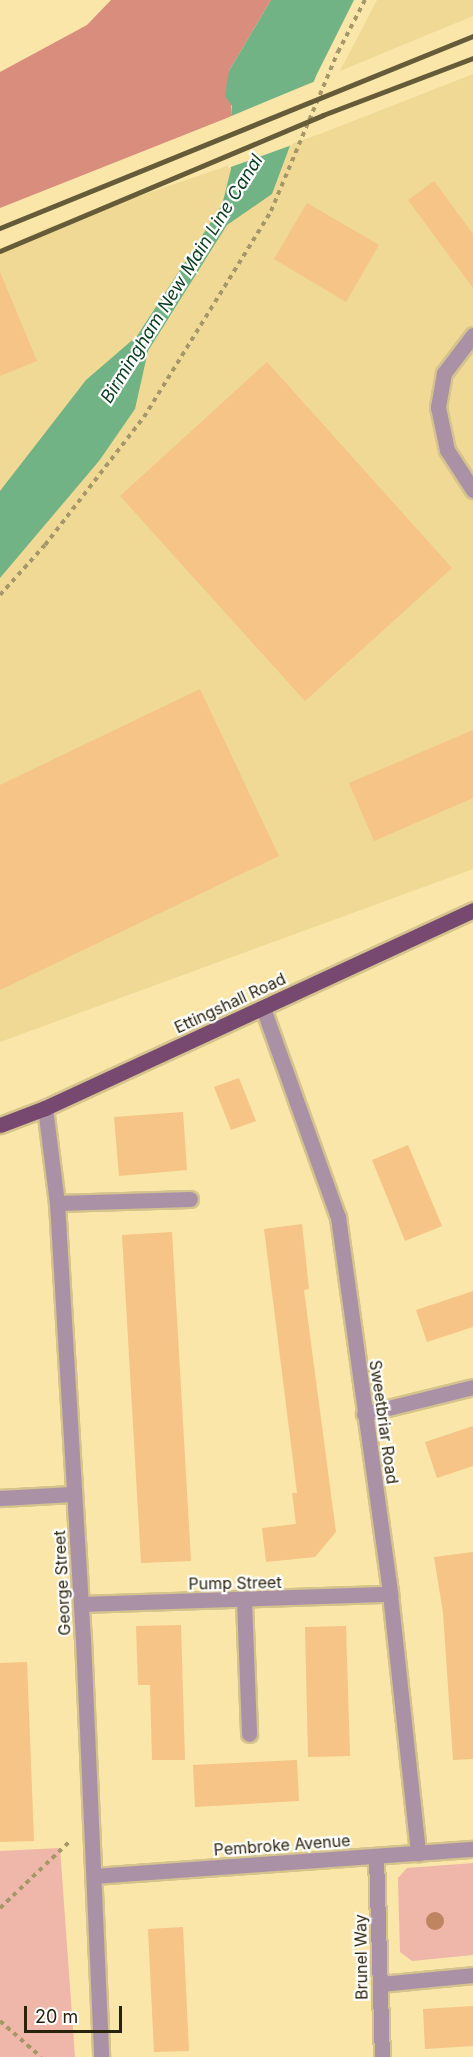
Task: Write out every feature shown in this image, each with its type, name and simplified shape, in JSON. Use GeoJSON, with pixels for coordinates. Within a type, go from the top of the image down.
{"type":"FeatureCollection","features":[{"type":"Feature","properties":{"kind":"main road","name":"Ettingshall Road"},"geometry":{"type":"LineString","coordinates":[[0,1125],[45,1108],[473,910]]}},
{"type":"Feature","properties":{"kind":"street"},"geometry":{"type":"LineString","coordinates":[[473,335],[444,373],[438,407],[447,450],[473,490]]}},
{"type":"Feature","properties":{"kind":"street","name":"Sweetbriar Road"},"geometry":{"type":"LineString","coordinates":[[263,1008],[338,1216],[390,1594],[418,1853]]}},
{"type":"Feature","properties":{"kind":"street","name":"George Street"},"geometry":{"type":"LineString","coordinates":[[45,1108],[57,1203],[81,1604],[101,2057]]}},
{"type":"Feature","properties":{"kind":"street"},"geometry":{"type":"LineString","coordinates":[[57,1203],[190,1199]]}},
{"type":"Feature","properties":{"kind":"street"},"geometry":{"type":"LineString","coordinates":[[364,1414],[473,1387]]}},
{"type":"Feature","properties":{"kind":"street"},"geometry":{"type":"LineString","coordinates":[[0,1498],[74,1494]]}},
{"type":"Feature","properties":{"kind":"street","name":"Pump Street"},"geometry":{"type":"LineString","coordinates":[[81,1604],[244,1601],[390,1594]]}},
{"type":"Feature","properties":{"kind":"street"},"geometry":{"type":"LineString","coordinates":[[244,1601],[249,1734]]}},
{"type":"Feature","properties":{"kind":"street","name":"Pembroke Avenue"},"geometry":{"type":"LineString","coordinates":[[94,1876],[473,1849]]}},
{"type":"Feature","properties":{"kind":"street","name":"Brunel Way"},"geometry":{"type":"LineString","coordinates":[[376,1856],[382,2057]]}},
{"type":"Feature","properties":{"kind":"street"},"geometry":{"type":"LineString","coordinates":[[380,1984],[473,1975]]}},
{"type":"Feature","properties":{"kind":"path"},"geometry":{"type":"LineString","coordinates":[[0,595],[45,545],[144,417],[271,211],[338,52],[365,0]]}},
{"type":"Feature","properties":{"kind":"path"},"geometry":{"type":"LineString","coordinates":[[0,1908],[60,1848],[91,1827]]}},
{"type":"Feature","properties":{"kind":"path"},"geometry":{"type":"LineString","coordinates":[[0,2021],[41,2057]]}},
{"type":"Feature","properties":{"kind":"shaded area"},"geometry":{"type":"Polygon","coordinates":[[[111,0],[271,0],[229,71],[232,116],[0,208],[0,72],[87,25],[111,0]]]}},
{"type":"Feature","properties":{"kind":"shaded area"},"geometry":{"type":"Polygon","coordinates":[[[377,0],[473,0],[473,16],[340,71],[377,0]]]}},
{"type":"Feature","properties":{"kind":"shaded area"},"geometry":{"type":"Polygon","coordinates":[[[473,74],[473,869],[0,1042],[0,249],[52,226],[320,134],[473,74]]]}},
{"type":"Feature","properties":{"kind":"shaded area"},"geometry":{"type":"Polygon","coordinates":[[[60,1848],[75,2057],[0,2057],[0,1851],[60,1848]]]}},
{"type":"Feature","properties":{"kind":"shaded area"},"geometry":{"type":"Polygon","coordinates":[[[473,1863],[473,1955],[412,1961],[400,1952],[398,1878],[407,1868],[473,1863]]]}},
{"type":"Feature","properties":{"kind":"water","name":"Birmingham New Main Line Canal"},"geometry":{"type":"Polygon","coordinates":[[[271,0],[354,0],[316,76],[272,194],[227,225],[148,351],[135,409],[99,461],[0,578],[0,491],[86,380],[137,336],[222,205],[231,169],[232,106],[225,96],[229,71],[271,0]]]}},
{"type":"Feature","properties":{"kind":"pier"},"geometry":{"type":"Polygon","coordinates":[[[318,80],[292,145],[228,168],[229,117],[318,80]]]}},
{"type":"Feature","properties":{"kind":"building"},"geometry":{"type":"Polygon","coordinates":[[[434,181],[473,234],[473,288],[408,200],[434,181]]]}},
{"type":"Feature","properties":{"kind":"building"},"geometry":{"type":"Polygon","coordinates":[[[307,203],[379,245],[346,302],[274,259],[307,203]]]}},
{"type":"Feature","properties":{"kind":"building"},"geometry":{"type":"Polygon","coordinates":[[[0,272],[37,361],[0,376],[0,272]]]}},
{"type":"Feature","properties":{"kind":"building"},"geometry":{"type":"Polygon","coordinates":[[[267,362],[452,568],[305,701],[120,496],[267,362]]]}},
{"type":"Feature","properties":{"kind":"building"},"geometry":{"type":"Polygon","coordinates":[[[200,689],[279,856],[0,990],[0,785],[200,689]]]}},
{"type":"Feature","properties":{"kind":"building"},"geometry":{"type":"Polygon","coordinates":[[[473,730],[473,798],[374,841],[349,783],[473,730]]]}},
{"type":"Feature","properties":{"kind":"building"},"geometry":{"type":"Polygon","coordinates":[[[239,1078],[256,1121],[231,1130],[214,1087],[239,1078]]]}},
{"type":"Feature","properties":{"kind":"building"},"geometry":{"type":"Polygon","coordinates":[[[183,1112],[187,1170],[119,1176],[114,1117],[183,1112]]]}},
{"type":"Feature","properties":{"kind":"building"},"geometry":{"type":"Polygon","coordinates":[[[408,1145],[442,1226],[405,1241],[372,1160],[408,1145]]]}},
{"type":"Feature","properties":{"kind":"building"},"geometry":{"type":"Polygon","coordinates":[[[302,1224],[309,1289],[304,1290],[336,1532],[315,1557],[266,1562],[262,1528],[296,1524],[292,1493],[297,1493],[264,1229],[302,1224]]]}},
{"type":"Feature","properties":{"kind":"building"},"geometry":{"type":"Polygon","coordinates":[[[172,1232],[191,1561],[141,1563],[122,1235],[172,1232]]]}},
{"type":"Feature","properties":{"kind":"building"},"geometry":{"type":"Polygon","coordinates":[[[473,1291],[473,1327],[427,1342],[416,1310],[473,1291]]]}},
{"type":"Feature","properties":{"kind":"building"},"geometry":{"type":"Polygon","coordinates":[[[473,1426],[473,1466],[437,1478],[425,1442],[473,1426]]]}},
{"type":"Feature","properties":{"kind":"building"},"geometry":{"type":"Polygon","coordinates":[[[473,1552],[473,1759],[453,1760],[443,1613],[434,1557],[473,1552]]]}},
{"type":"Feature","properties":{"kind":"building"},"geometry":{"type":"Polygon","coordinates":[[[181,1625],[185,1760],[152,1760],[150,1685],[138,1685],[136,1626],[181,1625]]]}},
{"type":"Feature","properties":{"kind":"building"},"geometry":{"type":"Polygon","coordinates":[[[346,1626],[350,1756],[308,1757],[305,1627],[346,1626]]]}},
{"type":"Feature","properties":{"kind":"building"},"geometry":{"type":"Polygon","coordinates":[[[27,1662],[34,1841],[0,1842],[0,1663],[27,1662]]]}},
{"type":"Feature","properties":{"kind":"building"},"geometry":{"type":"Polygon","coordinates":[[[297,1760],[299,1801],[195,1807],[193,1765],[297,1760]]]}},
{"type":"Feature","properties":{"kind":"building"},"geometry":{"type":"Polygon","coordinates":[[[183,1927],[189,2051],[154,2052],[148,1929],[183,1927]]]}},
{"type":"Feature","properties":{"kind":"building"},"geometry":{"type":"Polygon","coordinates":[[[473,2006],[473,2046],[425,2049],[423,2009],[473,2006]]]}},
{"type":"Feature","properties":{"kind":"railway"},"geometry":{"type":"LineString","coordinates":[[0,228],[473,36]]}},
{"type":"Feature","properties":{"kind":"railway"},"geometry":{"type":"LineString","coordinates":[[0,251],[323,115],[473,58]]}}]}
